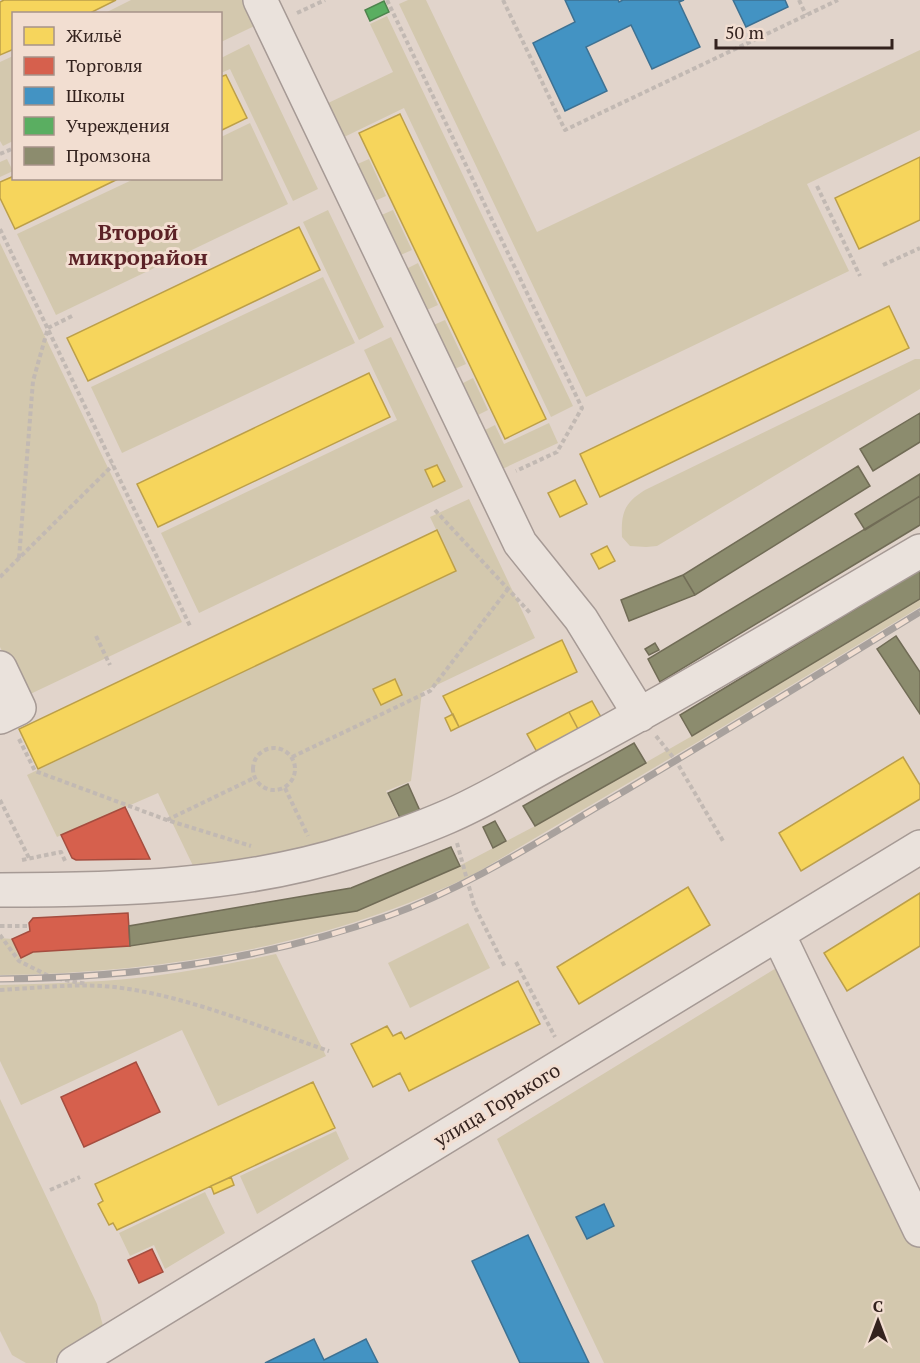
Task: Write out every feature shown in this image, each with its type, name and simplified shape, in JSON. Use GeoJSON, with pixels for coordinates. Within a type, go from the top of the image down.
{"type":"FeatureCollection","features":[{"type":"Feature","properties":{"kind":"street"},"geometry":{"type":"LineString","coordinates":[[260,0],[520,543],[581,619],[640,716]]}},
{"type":"Feature","properties":{"kind":"street"},"geometry":{"type":"LineString","coordinates":[[0,890],[111,889],[179,884],[306,864],[352,852],[449,816],[640,716],[920,551]]}},
{"type":"Feature","properties":{"kind":"street"},"geometry":{"type":"LineString","coordinates":[[0,668],[19,708],[4,715]]}},
{"type":"Feature","properties":{"kind":"street","name":"улица Горького"},"geometry":{"type":"LineString","coordinates":[[74,1363],[920,847]]}},
{"type":"Feature","properties":{"kind":"street"},"geometry":{"type":"LineString","coordinates":[[778,934],[920,1230]]}},
{"type":"Feature","properties":{"kind":"path"},"geometry":{"type":"LineString","coordinates":[[288,17],[325,0]]}},
{"type":"Feature","properties":{"kind":"path"},"geometry":{"type":"LineString","coordinates":[[396,0],[388,2],[582,408],[557,452],[492,483]]}},
{"type":"Feature","properties":{"kind":"path"},"geometry":{"type":"LineString","coordinates":[[503,0],[565,130],[838,0]]}},
{"type":"Feature","properties":{"kind":"path"},"geometry":{"type":"LineString","coordinates":[[799,0],[806,15]]}},
{"type":"Feature","properties":{"kind":"path"},"geometry":{"type":"LineString","coordinates":[[817,186],[860,276]]}},
{"type":"Feature","properties":{"kind":"path"},"geometry":{"type":"LineString","coordinates":[[0,229],[190,626]]}},
{"type":"Feature","properties":{"kind":"path"},"geometry":{"type":"LineString","coordinates":[[883,265],[920,248]]}},
{"type":"Feature","properties":{"kind":"path"},"geometry":{"type":"LineString","coordinates":[[20,558],[33,381],[48,328],[74,315]]}},
{"type":"Feature","properties":{"kind":"path"},"geometry":{"type":"LineString","coordinates":[[0,577],[113,465]]}},
{"type":"Feature","properties":{"kind":"path"},"geometry":{"type":"LineString","coordinates":[[435,510],[531,614]]}},
{"type":"Feature","properties":{"kind":"path"},"geometry":{"type":"LineString","coordinates":[[291,757],[430,691],[508,590]]}},
{"type":"Feature","properties":{"kind":"path"},"geometry":{"type":"LineString","coordinates":[[96,636],[110,665]]}},
{"type":"Feature","properties":{"kind":"path"},"geometry":{"type":"LineString","coordinates":[[4,715],[35,771],[166,820],[258,848]]}},
{"type":"Feature","properties":{"kind":"path"},"geometry":{"type":"LineString","coordinates":[[278,748],[291,757],[295,773],[285,788],[267,790],[258,784],[252,768],[258,754],[263,750],[278,748]]}},
{"type":"Feature","properties":{"kind":"path"},"geometry":{"type":"LineString","coordinates":[[676,761],[723,841]]}},
{"type":"Feature","properties":{"kind":"path"},"geometry":{"type":"LineString","coordinates":[[166,820],[254,778]]}},
{"type":"Feature","properties":{"kind":"path"},"geometry":{"type":"LineString","coordinates":[[285,788],[309,837]]}},
{"type":"Feature","properties":{"kind":"path"},"geometry":{"type":"LineString","coordinates":[[0,800],[29,858]]}},
{"type":"Feature","properties":{"kind":"path"},"geometry":{"type":"LineString","coordinates":[[449,816],[474,905],[505,967]]}},
{"type":"Feature","properties":{"kind":"path"},"geometry":{"type":"LineString","coordinates":[[19,861],[61,852],[67,864]]}},
{"type":"Feature","properties":{"kind":"path"},"geometry":{"type":"LineString","coordinates":[[0,926],[29,926]]}},
{"type":"Feature","properties":{"kind":"path"},"geometry":{"type":"LineString","coordinates":[[0,935],[19,961],[53,978],[172,997],[329,1051]]}},
{"type":"Feature","properties":{"kind":"path"},"geometry":{"type":"LineString","coordinates":[[516,962],[555,1037]]}},
{"type":"Feature","properties":{"kind":"path"},"geometry":{"type":"LineString","coordinates":[[0,990],[95,986]]}},
{"type":"Feature","properties":{"kind":"path"},"geometry":{"type":"LineString","coordinates":[[50,1191],[80,1177]]}},
{"type":"Feature","properties":{"kind":"shaded area"},"geometry":{"type":"Polygon","coordinates":[[[131,0],[255,0],[265,21],[222,42],[222,12],[107,12],[131,0]]]}},
{"type":"Feature","properties":{"kind":"shaded area"},"geometry":{"type":"Polygon","coordinates":[[[408,0],[426,0],[537,232],[920,50],[920,130],[807,184],[849,271],[586,397],[399,4],[408,0]]]}},
{"type":"Feature","properties":{"kind":"shaded area"},"geometry":{"type":"Polygon","coordinates":[[[387,16],[573,406],[551,417],[404,108],[340,139],[324,105],[393,72],[370,24],[387,16]]]}},
{"type":"Feature","properties":{"kind":"shaded area"},"geometry":{"type":"Polygon","coordinates":[[[249,44],[318,189],[293,201],[230,69],[222,73],[222,58],[249,44]]]}},
{"type":"Feature","properties":{"kind":"shaded area"},"geometry":{"type":"Polygon","coordinates":[[[12,56],[12,142],[3,146],[0,141],[0,62],[12,56]]]}},
{"type":"Feature","properties":{"kind":"shaded area"},"geometry":{"type":"Polygon","coordinates":[[[250,123],[288,204],[56,315],[17,234],[132,180],[222,180],[222,137],[250,123]]]}},
{"type":"Feature","properties":{"kind":"shaded area"},"geometry":{"type":"Polygon","coordinates":[[[7,159],[12,171],[0,177],[0,162],[7,159]]]}},
{"type":"Feature","properties":{"kind":"shaded area"},"geometry":{"type":"Polygon","coordinates":[[[369,159],[386,196],[370,203],[353,166],[369,159]]]}},
{"type":"Feature","properties":{"kind":"shaded area"},"geometry":{"type":"Polygon","coordinates":[[[328,210],[384,327],[359,340],[303,222],[328,210]]]}},
{"type":"Feature","properties":{"kind":"shaded area"},"geometry":{"type":"Polygon","coordinates":[[[393,210],[412,250],[396,257],[377,217],[393,210]]]}},
{"type":"Feature","properties":{"kind":"shaded area"},"geometry":{"type":"Polygon","coordinates":[[[0,243],[182,622],[24,697],[0,647],[0,243]]]}},
{"type":"Feature","properties":{"kind":"shaded area"},"geometry":{"type":"Polygon","coordinates":[[[418,263],[438,305],[422,312],[402,271],[418,263]]]}},
{"type":"Feature","properties":{"kind":"shaded area"},"geometry":{"type":"Polygon","coordinates":[[[323,277],[355,343],[122,453],[91,387],[323,277]]]}},
{"type":"Feature","properties":{"kind":"shaded area"},"geometry":{"type":"Polygon","coordinates":[[[445,320],[466,364],[450,371],[429,327],[445,320]]]}},
{"type":"Feature","properties":{"kind":"shaded area"},"geometry":{"type":"Polygon","coordinates":[[[391,337],[463,487],[199,613],[161,533],[397,420],[364,350],[391,337]]]}},
{"type":"Feature","properties":{"kind":"shaded area"},"geometry":{"type":"Polygon","coordinates":[[[915,359],[920,359],[920,389],[657,546],[630,546],[622,537],[625,509],[632,499],[645,490],[915,359]]]}},
{"type":"Feature","properties":{"kind":"shaded area"},"geometry":{"type":"Polygon","coordinates":[[[473,378],[488,410],[472,418],[457,386],[473,378]]]}},
{"type":"Feature","properties":{"kind":"shaded area"},"geometry":{"type":"Polygon","coordinates":[[[549,423],[558,443],[498,471],[479,433],[495,425],[504,444],[549,423]]]}},
{"type":"Feature","properties":{"kind":"shaded area"},"geometry":{"type":"Polygon","coordinates":[[[469,499],[535,638],[422,692],[411,781],[386,791],[402,825],[380,835],[196,872],[158,793],[57,837],[27,775],[456,571],[430,517],[469,499]]]}},
{"type":"Feature","properties":{"kind":"shaded area"},"geometry":{"type":"Polygon","coordinates":[[[920,599],[920,607],[706,737],[476,873],[420,898],[304,937],[244,951],[122,968],[0,975],[0,938],[12,939],[33,952],[130,946],[357,911],[459,866],[535,826],[692,736],[920,599]]]}},
{"type":"Feature","properties":{"kind":"shaded area"},"geometry":{"type":"Polygon","coordinates":[[[468,923],[490,968],[410,1008],[388,963],[468,923]]]}},
{"type":"Feature","properties":{"kind":"shaded area"},"geometry":{"type":"Polygon","coordinates":[[[276,954],[326,1056],[218,1106],[182,1030],[21,1105],[0,1061],[0,985],[146,977],[276,954]]]}},
{"type":"Feature","properties":{"kind":"shaded area"},"geometry":{"type":"Polygon","coordinates":[[[786,962],[920,1248],[920,1363],[604,1363],[497,1139],[786,962]]]}},
{"type":"Feature","properties":{"kind":"shaded area"},"geometry":{"type":"Polygon","coordinates":[[[0,1099],[97,1304],[105,1333],[54,1363],[26,1363],[12,1355],[0,1331],[0,1099]]]}},
{"type":"Feature","properties":{"kind":"shaded area"},"geometry":{"type":"Polygon","coordinates":[[[336,1131],[349,1159],[257,1214],[240,1176],[336,1131]]]}},
{"type":"Feature","properties":{"kind":"shaded area"},"geometry":{"type":"Polygon","coordinates":[[[205,1192],[225,1233],[165,1269],[154,1245],[130,1256],[119,1233],[205,1192]]]}},
{"type":"Feature","properties":{"kind":"building: Жильё"},"geometry":{"type":"Polygon","coordinates":[[[4,0],[116,0],[92,12],[12,12],[12,50],[0,55],[0,2],[4,0]]]}},
{"type":"Feature","properties":{"kind":"building: Жильё"},"geometry":{"type":"Polygon","coordinates":[[[226,75],[247,118],[222,130],[222,76],[226,75]]]}},
{"type":"Feature","properties":{"kind":"building: Жильё"},"geometry":{"type":"Polygon","coordinates":[[[400,114],[546,419],[505,439],[359,133],[400,114]]]}},
{"type":"Feature","properties":{"kind":"building: Жильё"},"geometry":{"type":"Polygon","coordinates":[[[920,157],[920,220],[859,249],[835,198],[920,157]]]}},
{"type":"Feature","properties":{"kind":"building: Жильё"},"geometry":{"type":"Polygon","coordinates":[[[12,177],[12,180],[116,180],[15,229],[0,198],[0,182],[12,177]]]}},
{"type":"Feature","properties":{"kind":"building: Жильё"},"geometry":{"type":"Polygon","coordinates":[[[299,227],[320,270],[88,381],[67,338],[299,227]]]}},
{"type":"Feature","properties":{"kind":"building: Жильё"},"geometry":{"type":"Polygon","coordinates":[[[889,306],[909,348],[600,497],[580,454],[889,306]]]}},
{"type":"Feature","properties":{"kind":"building: Жильё"},"geometry":{"type":"Polygon","coordinates":[[[369,373],[390,417],[158,527],[137,484],[369,373]]]}},
{"type":"Feature","properties":{"kind":"building: Жильё"},"geometry":{"type":"Polygon","coordinates":[[[437,465],[445,481],[433,487],[425,470],[437,465]]]}},
{"type":"Feature","properties":{"kind":"building: Жильё"},"geometry":{"type":"Polygon","coordinates":[[[575,480],[587,504],[560,517],[548,493],[575,480]]]}},
{"type":"Feature","properties":{"kind":"building: Жильё"},"geometry":{"type":"Polygon","coordinates":[[[437,530],[456,571],[38,769],[19,729],[437,530]]]}},
{"type":"Feature","properties":{"kind":"building: Жильё"},"geometry":{"type":"Polygon","coordinates":[[[607,546],[615,561],[599,569],[591,554],[607,546]]]}},
{"type":"Feature","properties":{"kind":"building: Жильё"},"geometry":{"type":"Polygon","coordinates":[[[562,640],[577,672],[459,727],[443,696],[562,640]]]}},
{"type":"Feature","properties":{"kind":"building: Жильё"},"geometry":{"type":"Polygon","coordinates":[[[395,679],[402,695],[381,705],[373,689],[395,679]]]}},
{"type":"Feature","properties":{"kind":"building: Жильё"},"geometry":{"type":"Polygon","coordinates":[[[592,701],[602,719],[579,731],[569,712],[592,701]]]}},
{"type":"Feature","properties":{"kind":"building: Жильё"},"geometry":{"type":"Polygon","coordinates":[[[569,712],[579,731],[537,752],[527,734],[569,712]]]}},
{"type":"Feature","properties":{"kind":"building: Жильё"},"geometry":{"type":"Polygon","coordinates":[[[453,714],[459,727],[451,731],[445,718],[453,714]]]}},
{"type":"Feature","properties":{"kind":"building: Жильё"},"geometry":{"type":"Polygon","coordinates":[[[903,757],[920,785],[920,799],[801,871],[779,833],[903,757]]]}},
{"type":"Feature","properties":{"kind":"building: Жильё"},"geometry":{"type":"Polygon","coordinates":[[[688,887],[710,925],[579,1004],[557,967],[688,887]]]}},
{"type":"Feature","properties":{"kind":"building: Жильё"},"geometry":{"type":"Polygon","coordinates":[[[920,893],[920,946],[847,991],[824,953],[920,893]]]}},
{"type":"Feature","properties":{"kind":"building: Жильё"},"geometry":{"type":"Polygon","coordinates":[[[518,981],[540,1024],[409,1091],[400,1073],[373,1087],[351,1044],[387,1026],[393,1036],[401,1032],[405,1039],[518,981]]]}},
{"type":"Feature","properties":{"kind":"building: Жильё"},"geometry":{"type":"Polygon","coordinates":[[[313,1082],[335,1128],[117,1230],[113,1223],[109,1225],[98,1204],[103,1201],[95,1184],[313,1082]]]}},
{"type":"Feature","properties":{"kind":"building: Жильё"},"geometry":{"type":"Polygon","coordinates":[[[231,1177],[234,1185],[214,1194],[211,1186],[231,1177]]]}},
{"type":"Feature","properties":{"kind":"building: Торговля"},"geometry":{"type":"Polygon","coordinates":[[[125,807],[150,859],[76,860],[72,858],[61,835],[125,807]]]}},
{"type":"Feature","properties":{"kind":"building: Торговля"},"geometry":{"type":"Polygon","coordinates":[[[128,913],[130,946],[33,952],[21,958],[12,939],[30,931],[29,923],[33,918],[128,913]]]}},
{"type":"Feature","properties":{"kind":"building: Торговля"},"geometry":{"type":"Polygon","coordinates":[[[128,913],[130,946],[33,952],[21,958],[12,939],[30,931],[29,923],[33,918],[128,913]]]}},
{"type":"Feature","properties":{"kind":"building: Торговля"},"geometry":{"type":"Polygon","coordinates":[[[136,1062],[160,1112],[84,1147],[61,1097],[136,1062]]]}},
{"type":"Feature","properties":{"kind":"building: Торговля"},"geometry":{"type":"Polygon","coordinates":[[[152,1249],[163,1272],[139,1283],[128,1260],[152,1249]]]}},
{"type":"Feature","properties":{"kind":"building: Школы"},"geometry":{"type":"Polygon","coordinates":[[[565,0],[618,0],[619,2],[623,0],[684,0],[679,2],[700,47],[652,69],[631,25],[586,47],[607,91],[565,111],[533,43],[575,22],[565,0]]]}},
{"type":"Feature","properties":{"kind":"building: Школы"},"geometry":{"type":"Polygon","coordinates":[[[733,0],[785,0],[788,7],[746,27],[733,0]]]}},
{"type":"Feature","properties":{"kind":"building: Школы"},"geometry":{"type":"Polygon","coordinates":[[[604,1204],[614,1226],[587,1239],[576,1217],[604,1204]]]}},
{"type":"Feature","properties":{"kind":"building: Школы"},"geometry":{"type":"Polygon","coordinates":[[[528,1235],[589,1363],[520,1363],[472,1261],[528,1235]]]}},
{"type":"Feature","properties":{"kind":"building: Школы"},"geometry":{"type":"Polygon","coordinates":[[[314,1339],[324,1360],[366,1339],[378,1363],[265,1363],[314,1339]]]}},
{"type":"Feature","properties":{"kind":"building: Учреждения"},"geometry":{"type":"Polygon","coordinates":[[[384,1],[389,12],[370,21],[365,10],[384,1]]]}},
{"type":"Feature","properties":{"kind":"building: Промзона"},"geometry":{"type":"Polygon","coordinates":[[[920,413],[920,442],[873,471],[860,449],[920,413]]]}},
{"type":"Feature","properties":{"kind":"building: Промзона"},"geometry":{"type":"Polygon","coordinates":[[[858,466],[870,486],[695,595],[683,575],[858,466]]]}},
{"type":"Feature","properties":{"kind":"building: Промзона"},"geometry":{"type":"Polygon","coordinates":[[[920,474],[920,496],[865,530],[855,514],[920,474]]]}},
{"type":"Feature","properties":{"kind":"building: Промзона"},"geometry":{"type":"Polygon","coordinates":[[[920,496],[920,525],[660,682],[648,659],[920,496]]]}},
{"type":"Feature","properties":{"kind":"building: Промзона"},"geometry":{"type":"Polygon","coordinates":[[[920,570],[920,599],[692,736],[680,715],[920,570]]]}},
{"type":"Feature","properties":{"kind":"building: Промзона"},"geometry":{"type":"Polygon","coordinates":[[[683,575],[695,595],[629,621],[621,600],[683,575]]]}},
{"type":"Feature","properties":{"kind":"building: Промзона"},"geometry":{"type":"Polygon","coordinates":[[[896,636],[920,672],[920,714],[877,649],[896,636]]]}},
{"type":"Feature","properties":{"kind":"building: Промзона"},"geometry":{"type":"Polygon","coordinates":[[[655,643],[659,650],[649,655],[645,649],[655,643]]]}},
{"type":"Feature","properties":{"kind":"building: Промзона"},"geometry":{"type":"Polygon","coordinates":[[[634,743],[646,763],[535,826],[523,806],[634,743]]]}},
{"type":"Feature","properties":{"kind":"building: Промзона"},"geometry":{"type":"Polygon","coordinates":[[[408,784],[420,811],[401,820],[388,793],[408,784]]]}},
{"type":"Feature","properties":{"kind":"building: Промзона"},"geometry":{"type":"Polygon","coordinates":[[[495,821],[506,841],[493,848],[483,827],[495,821]]]}},
{"type":"Feature","properties":{"kind":"building: Промзона"},"geometry":{"type":"Polygon","coordinates":[[[451,847],[460,866],[357,911],[130,946],[129,926],[351,888],[451,847]]]}},
{"type":"Feature","properties":{"kind":"railway"},"geometry":{"type":"LineString","coordinates":[[0,979],[98,975],[197,964],[293,944],[341,931],[416,905],[470,880],[522,851],[920,612]]}},
{"type":"Feature","properties":{"kind":"district","name":"Второй микрорайон"},"geometry":{"type":"Point","coordinates":[138,244]}}]}
